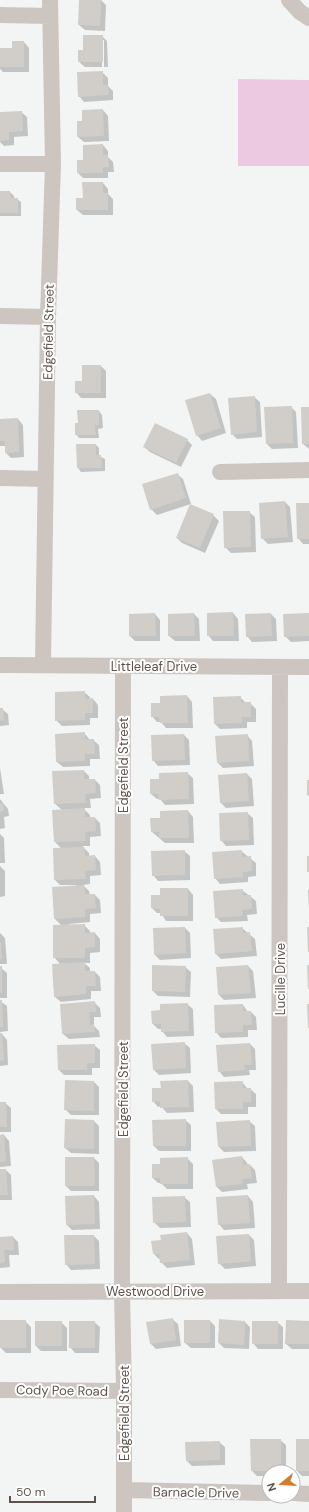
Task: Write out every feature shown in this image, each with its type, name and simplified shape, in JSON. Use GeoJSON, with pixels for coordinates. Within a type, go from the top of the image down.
{"type":"FeatureCollection","features":[{"type":"Feature","properties":{"kind":"street"},"geometry":{"type":"LineString","coordinates":[[289,0],[300,12],[309,18]]}},
{"type":"Feature","properties":{"kind":"street"},"geometry":{"type":"LineString","coordinates":[[0,15],[50,8]]}},
{"type":"Feature","properties":{"kind":"street","name":"Edgefield Street"},"geometry":{"type":"LineString","coordinates":[[43,665],[48,317],[52,164],[50,8]]}},
{"type":"Feature","properties":{"kind":"street"},"geometry":{"type":"LineString","coordinates":[[0,164],[52,164]]}},
{"type":"Feature","properties":{"kind":"street"},"geometry":{"type":"LineString","coordinates":[[0,316],[48,317]]}},
{"type":"Feature","properties":{"kind":"street"},"geometry":{"type":"LineString","coordinates":[[220,472],[309,470]]}},
{"type":"Feature","properties":{"kind":"street"},"geometry":{"type":"LineString","coordinates":[[0,478],[46,478]]}},
{"type":"Feature","properties":{"kind":"street","name":"Littleleaf Drive"},"geometry":{"type":"LineString","coordinates":[[0,665],[309,667]]}},
{"type":"Feature","properties":{"kind":"street","name":"Edgefield Street"},"geometry":{"type":"LineString","coordinates":[[124,666],[122,1291],[124,1512]]}},
{"type":"Feature","properties":{"kind":"street","name":"Lucille Drive"},"geometry":{"type":"LineString","coordinates":[[279,1291],[280,667]]}},
{"type":"Feature","properties":{"kind":"street","name":"Westwood Drive"},"geometry":{"type":"LineString","coordinates":[[0,1292],[309,1291]]}},
{"type":"Feature","properties":{"kind":"street","name":"Cody Poe Road"},"geometry":{"type":"LineString","coordinates":[[0,1390],[124,1391]]}},
{"type":"Feature","properties":{"kind":"street","name":"Barnacle Drive"},"geometry":{"type":"LineString","coordinates":[[124,1490],[261,1493]]}},
{"type":"Feature","properties":{"kind":"shaded area"},"geometry":{"type":"Polygon","coordinates":[[[238,79],[309,80],[309,166],[238,166],[238,79]]]}},
{"type":"Feature","properties":{"kind":"building"},"geometry":{"type":"Polygon","coordinates":[[[79,0],[101,0],[100,26],[78,25],[79,0]]]}},
{"type":"Feature","properties":{"kind":"building"},"geometry":{"type":"Polygon","coordinates":[[[83,35],[103,35],[103,62],[78,62],[78,50],[83,50],[83,35]]]}},
{"type":"Feature","properties":{"kind":"building"},"geometry":{"type":"Polygon","coordinates":[[[12,41],[24,41],[24,67],[0,67],[0,48],[12,48],[12,41]]]}},
{"type":"Feature","properties":{"kind":"building"},"geometry":{"type":"Polygon","coordinates":[[[103,71],[103,85],[108,85],[109,95],[78,97],[77,72],[103,71]]]}},
{"type":"Feature","properties":{"kind":"building"},"geometry":{"type":"Polygon","coordinates":[[[103,109],[104,136],[77,137],[77,121],[82,121],[82,110],[103,109]]]}},
{"type":"Feature","properties":{"kind":"building"},"geometry":{"type":"Polygon","coordinates":[[[22,111],[23,131],[9,132],[9,140],[0,141],[0,112],[22,111]]]}},
{"type":"Feature","properties":{"kind":"building"},"geometry":{"type":"Polygon","coordinates":[[[103,144],[103,155],[108,155],[109,167],[103,167],[103,173],[77,173],[77,160],[83,160],[83,145],[103,144]]]}},
{"type":"Feature","properties":{"kind":"building"},"geometry":{"type":"Polygon","coordinates":[[[82,182],[103,182],[103,193],[108,193],[108,210],[76,210],[76,198],[83,198],[82,182]]]}},
{"type":"Feature","properties":{"kind":"building"},"geometry":{"type":"Polygon","coordinates":[[[0,191],[10,191],[11,198],[18,198],[18,213],[0,213],[0,191]]]}},
{"type":"Feature","properties":{"kind":"building"},"geometry":{"type":"Polygon","coordinates":[[[82,365],[101,365],[101,393],[75,393],[75,381],[82,381],[82,365]]]}},
{"type":"Feature","properties":{"kind":"building"},"geometry":{"type":"Polygon","coordinates":[[[210,393],[221,428],[196,436],[185,400],[210,393]]]}},
{"type":"Feature","properties":{"kind":"building"},"geometry":{"type":"Polygon","coordinates":[[[255,396],[257,432],[231,435],[228,398],[255,396]]]}},
{"type":"Feature","properties":{"kind":"building"},"geometry":{"type":"Polygon","coordinates":[[[292,406],[293,443],[266,444],[264,407],[292,406]]]}},
{"type":"Feature","properties":{"kind":"building"},"geometry":{"type":"Polygon","coordinates":[[[301,407],[309,407],[309,444],[302,444],[301,407]]]}},
{"type":"Feature","properties":{"kind":"building"},"geometry":{"type":"Polygon","coordinates":[[[77,410],[99,410],[99,425],[95,425],[96,435],[75,435],[75,423],[78,423],[77,410]]]}},
{"type":"Feature","properties":{"kind":"building"},"geometry":{"type":"Polygon","coordinates":[[[18,418],[19,452],[5,453],[5,441],[0,441],[0,419],[18,418]]]}},
{"type":"Feature","properties":{"kind":"building"},"geometry":{"type":"Polygon","coordinates":[[[155,423],[188,439],[176,463],[143,447],[155,423]]]}},
{"type":"Feature","properties":{"kind":"building"},"geometry":{"type":"Polygon","coordinates":[[[76,444],[96,444],[96,455],[101,455],[102,468],[77,468],[76,444]]]}},
{"type":"Feature","properties":{"kind":"building"},"geometry":{"type":"Polygon","coordinates":[[[178,473],[186,498],[150,510],[142,484],[178,473]]]}},
{"type":"Feature","properties":{"kind":"building"},"geometry":{"type":"Polygon","coordinates":[[[285,501],[288,537],[261,539],[259,503],[285,501]]]}},
{"type":"Feature","properties":{"kind":"building"},"geometry":{"type":"Polygon","coordinates":[[[296,503],[309,503],[309,539],[297,539],[296,503]]]}},
{"type":"Feature","properties":{"kind":"building"},"geometry":{"type":"Polygon","coordinates":[[[190,504],[214,514],[200,548],[176,538],[190,504]]]}},
{"type":"Feature","properties":{"kind":"building"},"geometry":{"type":"Polygon","coordinates":[[[223,511],[250,511],[251,547],[224,548],[223,511]]]}},
{"type":"Feature","properties":{"kind":"building"},"geometry":{"type":"Polygon","coordinates":[[[233,612],[234,636],[207,636],[207,613],[233,612]]]}},
{"type":"Feature","properties":{"kind":"building"},"geometry":{"type":"Polygon","coordinates":[[[155,613],[156,636],[129,636],[129,614],[155,613]]]}},
{"type":"Feature","properties":{"kind":"building"},"geometry":{"type":"Polygon","coordinates":[[[194,613],[195,636],[168,636],[168,614],[194,613]]]}},
{"type":"Feature","properties":{"kind":"building"},"geometry":{"type":"Polygon","coordinates":[[[271,613],[272,636],[246,637],[245,614],[271,613]]]}},
{"type":"Feature","properties":{"kind":"building"},"geometry":{"type":"Polygon","coordinates":[[[309,613],[309,636],[284,637],[283,614],[309,613]]]}},
{"type":"Feature","properties":{"kind":"building"},"geometry":{"type":"Polygon","coordinates":[[[85,691],[85,699],[93,698],[93,713],[85,713],[85,720],[55,721],[55,692],[85,691]]]}},
{"type":"Feature","properties":{"kind":"building"},"geometry":{"type":"Polygon","coordinates":[[[187,695],[188,723],[160,723],[159,717],[151,717],[151,703],[160,703],[160,696],[187,695]]]}},
{"type":"Feature","properties":{"kind":"building"},"geometry":{"type":"Polygon","coordinates":[[[241,696],[241,702],[251,702],[251,717],[242,717],[242,723],[214,724],[213,697],[241,696]]]}},
{"type":"Feature","properties":{"kind":"building"},"geometry":{"type":"Polygon","coordinates":[[[0,708],[3,708],[4,720],[0,721],[0,708]]]}},
{"type":"Feature","properties":{"kind":"building"},"geometry":{"type":"Polygon","coordinates":[[[85,732],[85,739],[94,739],[95,754],[85,754],[85,761],[56,762],[55,734],[85,732]]]}},
{"type":"Feature","properties":{"kind":"building"},"geometry":{"type":"Polygon","coordinates":[[[184,734],[185,760],[152,761],[151,735],[184,734]]]}},
{"type":"Feature","properties":{"kind":"building"},"geometry":{"type":"Polygon","coordinates":[[[248,734],[249,761],[217,763],[215,736],[248,734]]]}},
{"type":"Feature","properties":{"kind":"building"},"geometry":{"type":"Polygon","coordinates":[[[84,770],[84,779],[95,779],[96,793],[85,794],[86,803],[54,804],[52,771],[84,770]]]}},
{"type":"Feature","properties":{"kind":"building"},"geometry":{"type":"Polygon","coordinates":[[[188,772],[189,799],[159,800],[158,794],[150,794],[150,779],[159,779],[159,773],[188,772]]]}},
{"type":"Feature","properties":{"kind":"building"},"geometry":{"type":"Polygon","coordinates":[[[247,773],[249,801],[220,803],[218,775],[247,773]]]}},
{"type":"Feature","properties":{"kind":"building"},"geometry":{"type":"Polygon","coordinates":[[[307,780],[309,780],[309,796],[307,795],[307,780]]]}},
{"type":"Feature","properties":{"kind":"building"},"geometry":{"type":"Polygon","coordinates":[[[0,803],[3,803],[4,811],[0,812],[0,803]]]}},
{"type":"Feature","properties":{"kind":"building"},"geometry":{"type":"Polygon","coordinates":[[[85,808],[85,817],[95,817],[96,831],[85,832],[86,841],[54,842],[52,810],[85,808]]]}},
{"type":"Feature","properties":{"kind":"building"},"geometry":{"type":"Polygon","coordinates":[[[188,810],[189,838],[159,838],[159,832],[151,832],[150,818],[160,818],[160,811],[188,810]]]}},
{"type":"Feature","properties":{"kind":"building"},"geometry":{"type":"Polygon","coordinates":[[[248,812],[249,840],[220,841],[219,813],[248,812]]]}},
{"type":"Feature","properties":{"kind":"building"},"geometry":{"type":"Polygon","coordinates":[[[84,847],[85,856],[95,855],[96,870],[85,871],[86,879],[54,880],[53,848],[84,847]]]}},
{"type":"Feature","properties":{"kind":"building"},"geometry":{"type":"Polygon","coordinates":[[[185,850],[185,875],[152,876],[151,851],[185,850]]]}},
{"type":"Feature","properties":{"kind":"building"},"geometry":{"type":"Polygon","coordinates":[[[242,850],[242,857],[251,856],[252,871],[243,872],[243,877],[214,879],[212,852],[242,850]]]}},
{"type":"Feature","properties":{"kind":"building"},"geometry":{"type":"Polygon","coordinates":[[[307,856],[309,856],[309,872],[307,872],[307,856]]]}},
{"type":"Feature","properties":{"kind":"building"},"geometry":{"type":"Polygon","coordinates":[[[84,885],[85,894],[95,894],[96,908],[85,909],[85,917],[54,919],[52,887],[84,885]]]}},
{"type":"Feature","properties":{"kind":"building"},"geometry":{"type":"Polygon","coordinates":[[[160,888],[188,888],[188,916],[160,916],[160,909],[151,908],[151,895],[160,895],[160,888]]]}},
{"type":"Feature","properties":{"kind":"building"},"geometry":{"type":"Polygon","coordinates":[[[243,889],[243,895],[251,895],[252,909],[242,910],[243,916],[215,918],[213,891],[243,889]]]}},
{"type":"Feature","properties":{"kind":"building"},"geometry":{"type":"Polygon","coordinates":[[[85,924],[85,933],[95,932],[95,947],[85,948],[85,958],[53,958],[53,925],[85,924]]]}},
{"type":"Feature","properties":{"kind":"building"},"geometry":{"type":"Polygon","coordinates":[[[185,927],[186,953],[154,955],[153,928],[185,927]]]}},
{"type":"Feature","properties":{"kind":"building"},"geometry":{"type":"Polygon","coordinates":[[[243,927],[243,933],[250,932],[252,951],[215,954],[213,929],[243,927]]]}},
{"type":"Feature","properties":{"kind":"building"},"geometry":{"type":"Polygon","coordinates":[[[307,927],[309,927],[309,952],[308,952],[307,927]]]}},
{"type":"Feature","properties":{"kind":"building"},"geometry":{"type":"Polygon","coordinates":[[[1,942],[2,959],[0,959],[1,942]]]}},
{"type":"Feature","properties":{"kind":"building"},"geometry":{"type":"Polygon","coordinates":[[[85,962],[85,971],[95,971],[96,986],[86,986],[86,994],[54,997],[52,964],[85,962]]]}},
{"type":"Feature","properties":{"kind":"building"},"geometry":{"type":"Polygon","coordinates":[[[152,965],[186,966],[185,992],[152,991],[152,965]]]}},
{"type":"Feature","properties":{"kind":"building"},"geometry":{"type":"Polygon","coordinates":[[[248,965],[251,993],[218,995],[216,967],[248,965]]]}},
{"type":"Feature","properties":{"kind":"building"},"geometry":{"type":"Polygon","coordinates":[[[307,965],[309,965],[309,989],[308,989],[307,965]]]}},
{"type":"Feature","properties":{"kind":"building"},"geometry":{"type":"Polygon","coordinates":[[[0,966],[2,966],[2,993],[0,993],[0,966]]]}},
{"type":"Feature","properties":{"kind":"building"},"geometry":{"type":"Polygon","coordinates":[[[0,1000],[2,1000],[3,1027],[0,1027],[0,1000]]]}},
{"type":"Feature","properties":{"kind":"building"},"geometry":{"type":"Polygon","coordinates":[[[95,1001],[96,1012],[89,1012],[90,1025],[94,1024],[95,1032],[62,1034],[60,1004],[95,1001]]]}},
{"type":"Feature","properties":{"kind":"building"},"geometry":{"type":"Polygon","coordinates":[[[188,1003],[189,1031],[161,1032],[161,1024],[152,1024],[151,1011],[160,1010],[160,1004],[188,1003]]]}},
{"type":"Feature","properties":{"kind":"building"},"geometry":{"type":"Polygon","coordinates":[[[243,1004],[243,1011],[251,1011],[252,1025],[243,1025],[243,1032],[215,1033],[214,1005],[243,1004]]]}},
{"type":"Feature","properties":{"kind":"building"},"geometry":{"type":"Polygon","coordinates":[[[307,1004],[309,1004],[309,1028],[308,1028],[307,1004]]]}},
{"type":"Feature","properties":{"kind":"building"},"geometry":{"type":"Polygon","coordinates":[[[0,1033],[2,1033],[4,1060],[0,1061],[0,1033]]]}},
{"type":"Feature","properties":{"kind":"building"},"geometry":{"type":"Polygon","coordinates":[[[185,1042],[186,1068],[153,1070],[151,1044],[185,1042]]]}},
{"type":"Feature","properties":{"kind":"building"},"geometry":{"type":"Polygon","coordinates":[[[250,1043],[252,1065],[244,1065],[245,1070],[218,1072],[216,1045],[250,1043]]]}},
{"type":"Feature","properties":{"kind":"building"},"geometry":{"type":"Polygon","coordinates":[[[95,1044],[95,1063],[87,1063],[87,1070],[58,1070],[57,1045],[95,1044]]]}},
{"type":"Feature","properties":{"kind":"building"},"geometry":{"type":"Polygon","coordinates":[[[65,1080],[94,1081],[94,1111],[64,1110],[65,1080]]]}},
{"type":"Feature","properties":{"kind":"building"},"geometry":{"type":"Polygon","coordinates":[[[188,1080],[189,1107],[160,1108],[160,1101],[152,1102],[152,1088],[161,1088],[160,1081],[188,1080]]]}},
{"type":"Feature","properties":{"kind":"building"},"geometry":{"type":"Polygon","coordinates":[[[243,1081],[243,1088],[251,1088],[251,1102],[243,1102],[243,1109],[215,1109],[214,1082],[243,1081]]]}},
{"type":"Feature","properties":{"kind":"building"},"geometry":{"type":"Polygon","coordinates":[[[0,1102],[6,1102],[7,1127],[0,1127],[0,1102]]]}},
{"type":"Feature","properties":{"kind":"building"},"geometry":{"type":"Polygon","coordinates":[[[65,1119],[94,1120],[94,1149],[64,1148],[65,1119]]]}},
{"type":"Feature","properties":{"kind":"building"},"geometry":{"type":"Polygon","coordinates":[[[186,1119],[186,1146],[153,1146],[152,1120],[186,1119]]]}},
{"type":"Feature","properties":{"kind":"building"},"geometry":{"type":"Polygon","coordinates":[[[250,1120],[251,1146],[218,1147],[216,1122],[250,1120]]]}},
{"type":"Feature","properties":{"kind":"building"},"geometry":{"type":"Polygon","coordinates":[[[4,1134],[6,1161],[0,1162],[0,1135],[4,1134]]]}},
{"type":"Feature","properties":{"kind":"building"},"geometry":{"type":"Polygon","coordinates":[[[242,1156],[243,1165],[250,1164],[252,1178],[242,1179],[243,1184],[216,1187],[212,1160],[242,1156]]]}},
{"type":"Feature","properties":{"kind":"building"},"geometry":{"type":"Polygon","coordinates":[[[65,1157],[94,1157],[95,1186],[65,1186],[65,1157]]]}},
{"type":"Feature","properties":{"kind":"building"},"geometry":{"type":"Polygon","coordinates":[[[188,1157],[188,1184],[160,1184],[160,1178],[152,1178],[152,1164],[160,1164],[160,1158],[188,1157]]]}},
{"type":"Feature","properties":{"kind":"building"},"geometry":{"type":"Polygon","coordinates":[[[0,1169],[6,1169],[8,1195],[0,1195],[0,1169]]]}},
{"type":"Feature","properties":{"kind":"building"},"geometry":{"type":"Polygon","coordinates":[[[94,1195],[95,1224],[66,1225],[65,1196],[94,1195]]]}},
{"type":"Feature","properties":{"kind":"building"},"geometry":{"type":"Polygon","coordinates":[[[248,1195],[250,1223],[218,1225],[216,1197],[248,1195]]]}},
{"type":"Feature","properties":{"kind":"building"},"geometry":{"type":"Polygon","coordinates":[[[185,1196],[186,1222],[153,1223],[152,1197],[185,1196]]]}},
{"type":"Feature","properties":{"kind":"building"},"geometry":{"type":"Polygon","coordinates":[[[187,1232],[190,1260],[160,1263],[159,1254],[153,1254],[151,1241],[161,1240],[160,1235],[187,1232]]]}},
{"type":"Feature","properties":{"kind":"building"},"geometry":{"type":"Polygon","coordinates":[[[249,1234],[251,1261],[218,1264],[216,1236],[249,1234]]]}},
{"type":"Feature","properties":{"kind":"building"},"geometry":{"type":"Polygon","coordinates":[[[64,1235],[94,1235],[95,1264],[65,1265],[64,1235]]]}},
{"type":"Feature","properties":{"kind":"building"},"geometry":{"type":"Polygon","coordinates":[[[13,1236],[14,1250],[4,1250],[5,1262],[0,1263],[0,1237],[13,1236]]]}},
{"type":"Feature","properties":{"kind":"building"},"geometry":{"type":"Polygon","coordinates":[[[173,1318],[176,1340],[150,1344],[146,1322],[173,1318]]]}},
{"type":"Feature","properties":{"kind":"building"},"geometry":{"type":"Polygon","coordinates":[[[219,1319],[245,1321],[244,1345],[218,1343],[219,1319]]]}},
{"type":"Feature","properties":{"kind":"building"},"geometry":{"type":"Polygon","coordinates":[[[0,1320],[26,1320],[26,1348],[0,1348],[0,1320]]]}},
{"type":"Feature","properties":{"kind":"building"},"geometry":{"type":"Polygon","coordinates":[[[184,1320],[210,1320],[210,1343],[184,1343],[184,1320]]]}},
{"type":"Feature","properties":{"kind":"building"},"geometry":{"type":"Polygon","coordinates":[[[286,1320],[309,1321],[309,1344],[285,1344],[286,1320]]]}},
{"type":"Feature","properties":{"kind":"building"},"geometry":{"type":"Polygon","coordinates":[[[35,1321],[62,1321],[62,1346],[35,1346],[35,1321]]]}},
{"type":"Feature","properties":{"kind":"building"},"geometry":{"type":"Polygon","coordinates":[[[69,1321],[95,1321],[95,1348],[69,1348],[69,1321]]]}},
{"type":"Feature","properties":{"kind":"building"},"geometry":{"type":"Polygon","coordinates":[[[252,1321],[278,1321],[278,1344],[252,1344],[252,1321]]]}},
{"type":"Feature","properties":{"kind":"building"},"geometry":{"type":"Polygon","coordinates":[[[250,1439],[281,1439],[281,1464],[261,1464],[261,1471],[251,1471],[250,1439]]]}},
{"type":"Feature","properties":{"kind":"building"},"geometry":{"type":"Polygon","coordinates":[[[296,1439],[309,1439],[309,1471],[301,1471],[301,1464],[296,1464],[296,1439]]]}},
{"type":"Feature","properties":{"kind":"building"},"geometry":{"type":"Polygon","coordinates":[[[220,1441],[220,1460],[186,1461],[185,1442],[220,1441]]]}}]}
